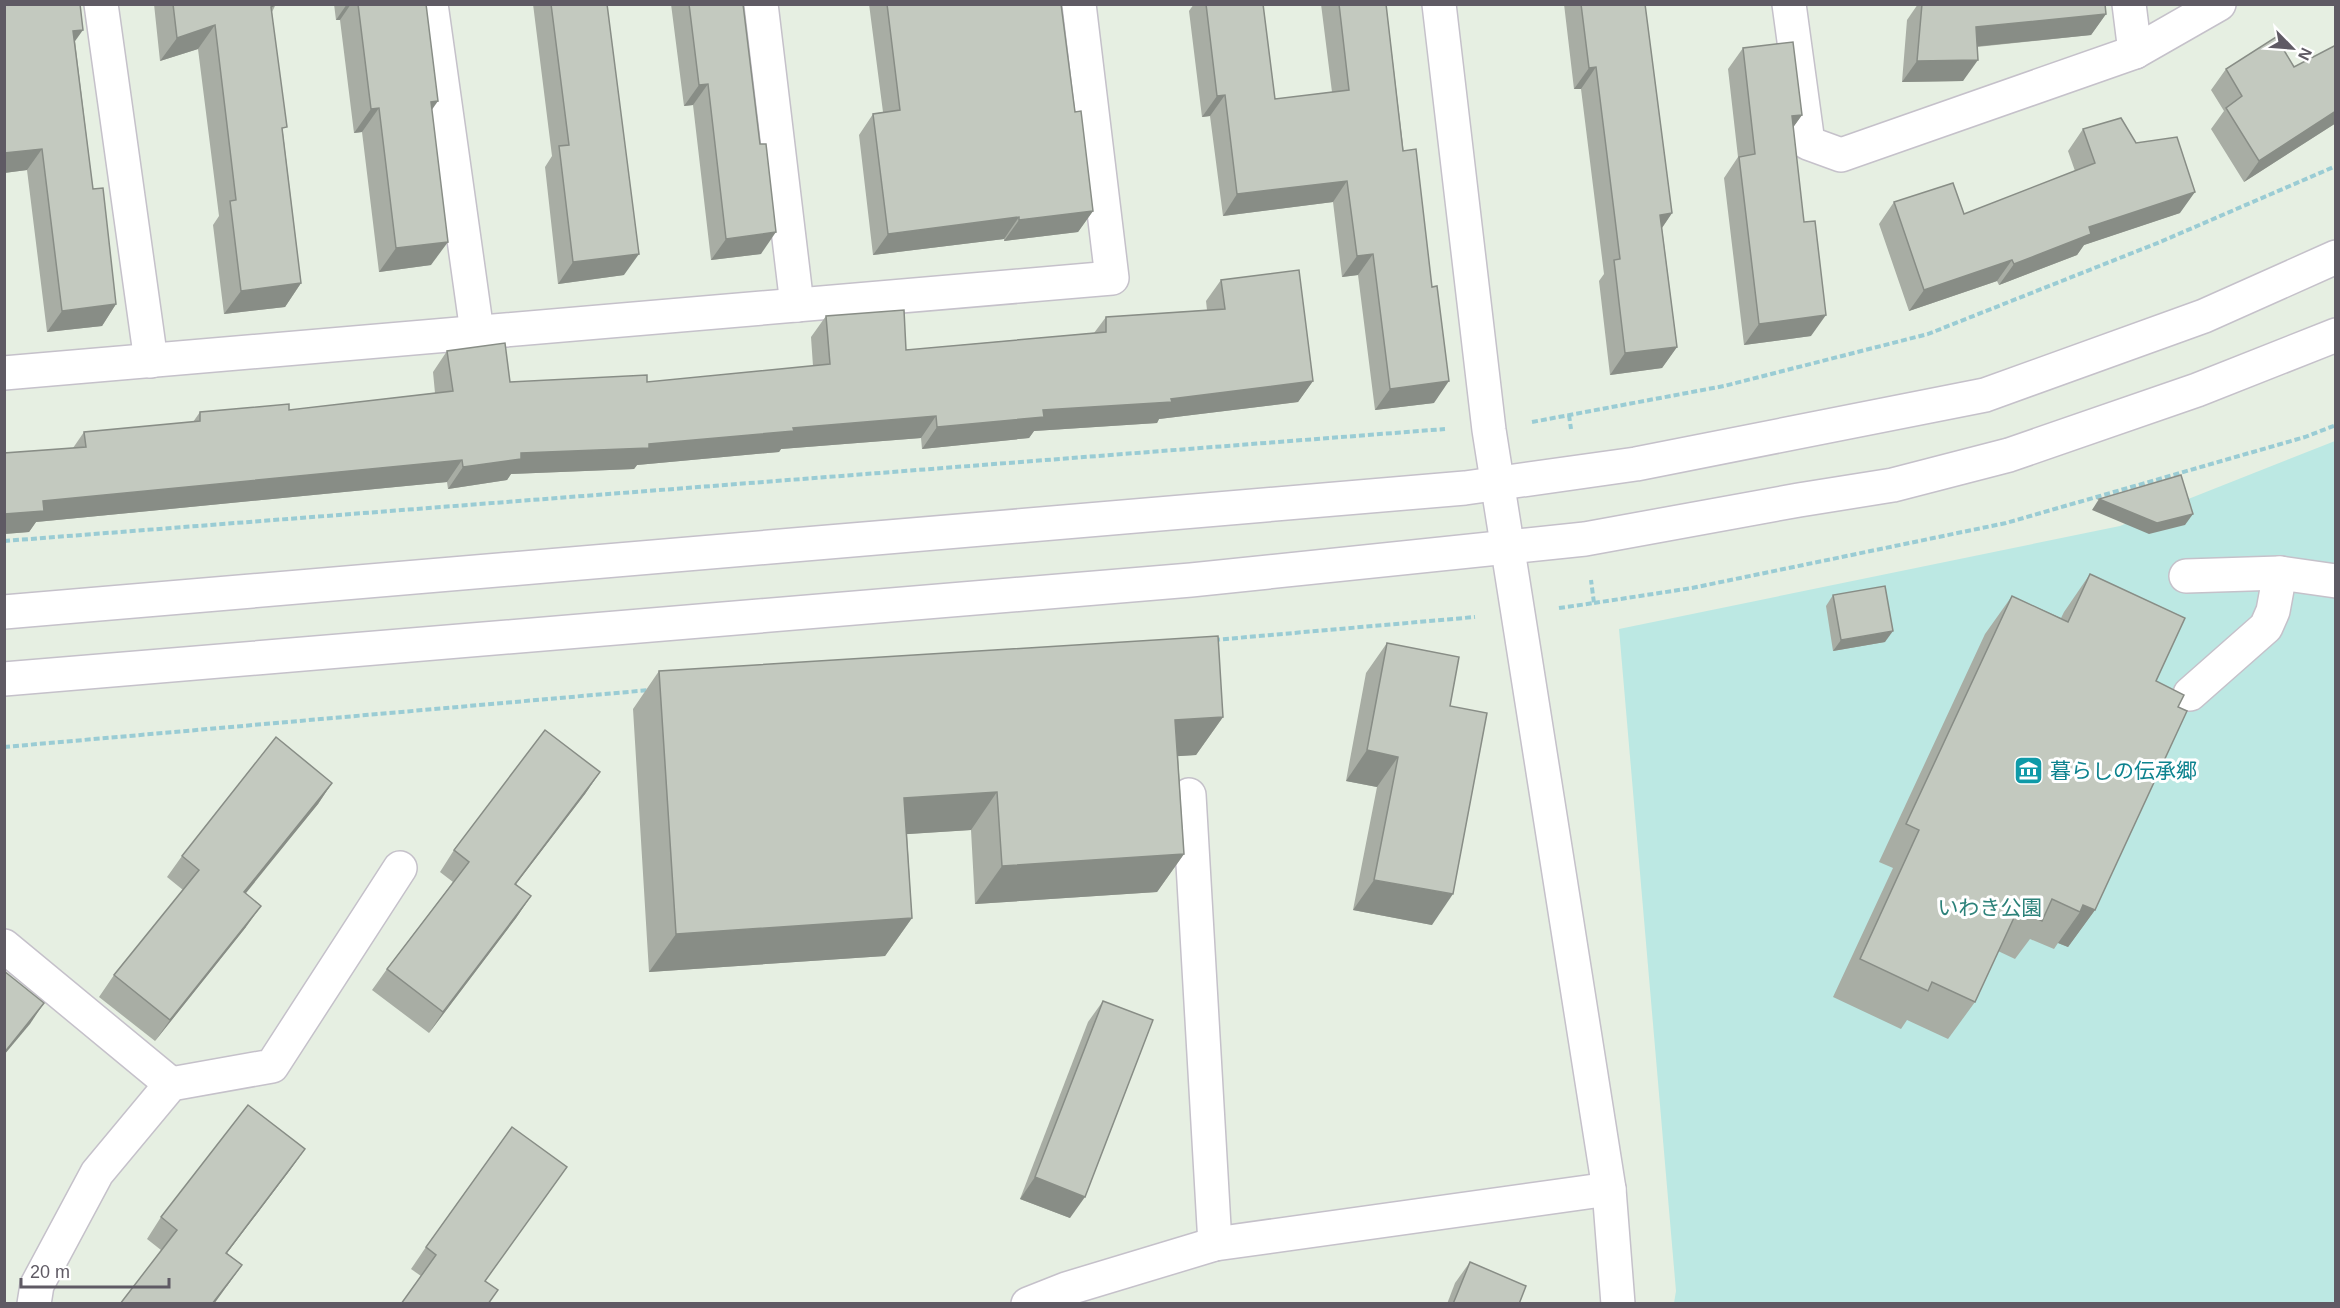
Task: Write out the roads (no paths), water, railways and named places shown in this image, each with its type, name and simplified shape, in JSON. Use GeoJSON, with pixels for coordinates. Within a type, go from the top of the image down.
{"type":"FeatureCollection","features":[{"type":"Feature","properties":{"kind":"street"},"geometry":{"type":"LineString","coordinates":[[101,4],[151,361]]}},
{"type":"Feature","properties":{"kind":"street"},"geometry":{"type":"LineString","coordinates":[[431,4],[477,333]]}},
{"type":"Feature","properties":{"kind":"street"},"geometry":{"type":"LineString","coordinates":[[761,4],[797,305]]}},
{"type":"Feature","properties":{"kind":"street"},"geometry":{"type":"LineString","coordinates":[[4,373],[1112,278],[1079,4]]}},
{"type":"Feature","properties":{"kind":"street"},"geometry":{"type":"LineString","coordinates":[[1439,4],[1489,430],[1609,1189],[1618,1304]]}},
{"type":"Feature","properties":{"kind":"street"},"geometry":{"type":"LineString","coordinates":[[1789,4],[1808,143],[1841,155],[2135,52],[2219,4]]}},
{"type":"Feature","properties":{"kind":"street"},"geometry":{"type":"LineString","coordinates":[[2129,4],[2135,52]]}},
{"type":"Feature","properties":{"kind":"street"},"geometry":{"type":"LineString","coordinates":[[4,612],[1442,490],[1636,464],[1985,395],[2204,316],[2336,257]]}},
{"type":"Feature","properties":{"kind":"street"},"geometry":{"type":"LineString","coordinates":[[4,679],[1191,580],[1508,545],[1585,539],[1893,485],[2020,451],[2197,390],[2336,335]]}},
{"type":"Feature","properties":{"kind":"street"},"geometry":{"type":"LineString","coordinates":[[2190,694],[2266,627],[2273,612],[2280,573]]}},
{"type":"Feature","properties":{"kind":"street"},"geometry":{"type":"LineString","coordinates":[[2186,576],[2280,573],[2336,581]]}},
{"type":"Feature","properties":{"kind":"street"},"geometry":{"type":"LineString","coordinates":[[1189,795],[1215,1244]]}},
{"type":"Feature","properties":{"kind":"street"},"geometry":{"type":"LineString","coordinates":[[34,1304],[37,1285],[97,1173],[171,1084],[272,1066],[400,868]]}},
{"type":"Feature","properties":{"kind":"street"},"geometry":{"type":"LineString","coordinates":[[4,946],[171,1084]]}},
{"type":"Feature","properties":{"kind":"street"},"geometry":{"type":"LineString","coordinates":[[1028,1304],[1066,1296],[1215,1244],[1609,1189]]}},
{"type":"Feature","properties":{"kind":"place","name":"暮らしの伝承郷"},"geometry":{"type":"Point","coordinates":[2029,770]}},
{"type":"Feature","properties":{"kind":"park label","name":"いわき公園"},"geometry":{"type":"Point","coordinates":[1990,907]}}]}
